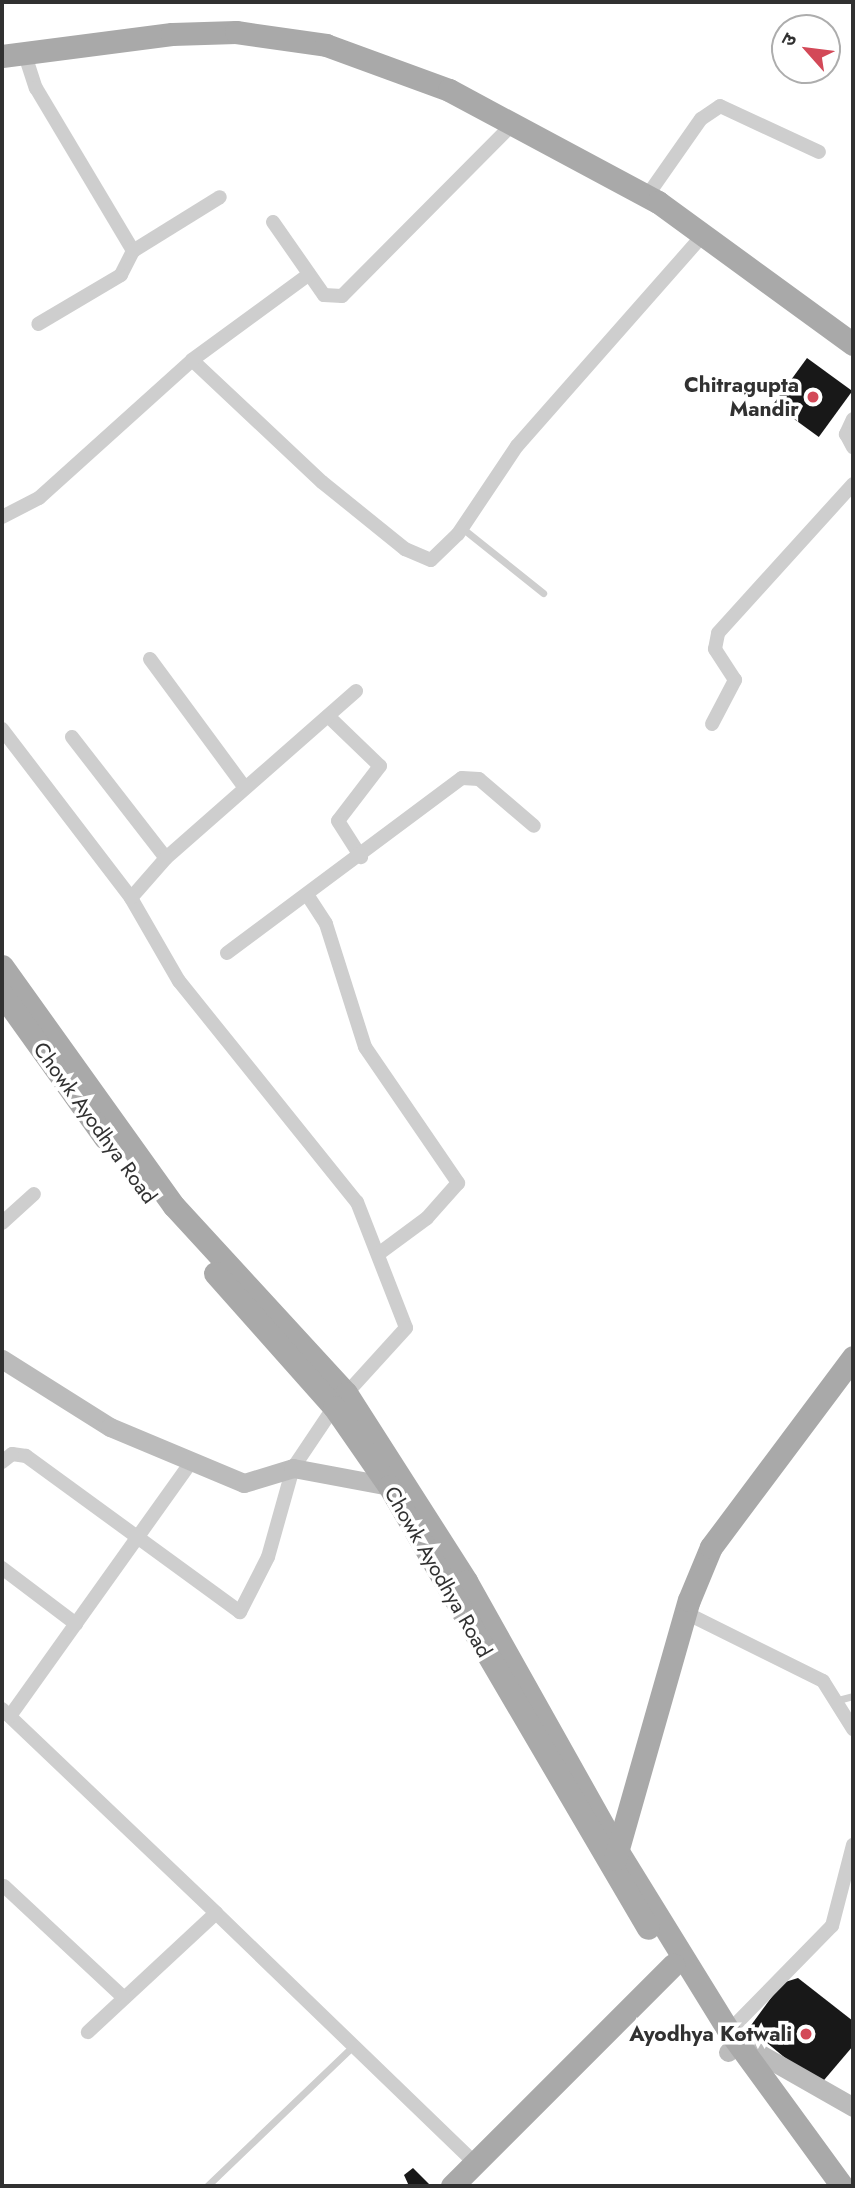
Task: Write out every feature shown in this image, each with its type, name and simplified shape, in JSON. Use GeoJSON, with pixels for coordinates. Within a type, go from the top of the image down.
{"type":"FeatureCollection","features":[{"type":"Feature","properties":{"kind":"main road"},"geometry":{"type":"LineString","coordinates":[[13,54],[236,32],[326,45],[449,90],[647,196],[853,344]]}},
{"type":"Feature","properties":{"kind":"main road"},"geometry":{"type":"LineString","coordinates":[[2,966],[174,1206],[340,1400],[466,1581],[617,1850],[731,2042],[842,2186]]}},
{"type":"Feature","properties":{"kind":"main road","name":"Chowk Ayodhya Road"},"geometry":{"type":"LineString","coordinates":[[2,994],[154,1206],[340,1400],[611,1872],[673,1965],[731,2042],[822,2186]]}},
{"type":"Feature","properties":{"kind":"main road"},"geometry":{"type":"LineString","coordinates":[[611,1872],[686,1613],[711,1548],[853,1357]]}},
{"type":"Feature","properties":{"kind":"main road"},"geometry":{"type":"LineString","coordinates":[[452,2186],[673,1965]]}},
{"type":"Feature","properties":{"kind":"street"},"geometry":{"type":"LineString","coordinates":[[13,54],[133,251]]}},
{"type":"Feature","properties":{"kind":"street"},"geometry":{"type":"LineString","coordinates":[[647,196],[701,119],[720,106],[819,152]]}},
{"type":"Feature","properties":{"kind":"street"},"geometry":{"type":"LineString","coordinates":[[273,222],[324,295],[342,296],[513,124]]}},
{"type":"Feature","properties":{"kind":"street"},"geometry":{"type":"LineString","coordinates":[[38,324],[121,275],[133,251],[220,197]]}},
{"type":"Feature","properties":{"kind":"street"},"geometry":{"type":"LineString","coordinates":[[192,360],[322,482],[405,549],[431,560],[462,528],[517,446],[704,235]]}},
{"type":"Feature","properties":{"kind":"street"},"geometry":{"type":"LineString","coordinates":[[2,517],[39,498],[192,360],[308,275]]}},
{"type":"Feature","properties":{"kind":"street"},"geometry":{"type":"LineString","coordinates":[[853,419],[846,434],[853,447]]}},
{"type":"Feature","properties":{"kind":"street"},"geometry":{"type":"LineString","coordinates":[[712,724],[735,680],[715,649],[718,633],[853,484]]}},
{"type":"Feature","properties":{"kind":"street"},"geometry":{"type":"LineString","coordinates":[[150,659],[245,788]]}},
{"type":"Feature","properties":{"kind":"street"},"geometry":{"type":"LineString","coordinates":[[131,898],[166,858],[356,691]]}},
{"type":"Feature","properties":{"kind":"street"},"geometry":{"type":"LineString","coordinates":[[328,716],[380,766],[338,821],[361,857]]}},
{"type":"Feature","properties":{"kind":"street"},"geometry":{"type":"LineString","coordinates":[[2,729],[131,898],[179,981],[356,1202],[381,1252],[406,1328],[340,1400],[293,1468],[268,1557],[240,1612],[26,1456],[12,1454],[2,1462]]}},
{"type":"Feature","properties":{"kind":"street"},"geometry":{"type":"LineString","coordinates":[[72,737],[166,858]]}},
{"type":"Feature","properties":{"kind":"street"},"geometry":{"type":"LineString","coordinates":[[227,953],[471,777],[534,826]]}},
{"type":"Feature","properties":{"kind":"street"},"geometry":{"type":"LineString","coordinates":[[308,896],[330,937],[365,1047],[458,1182],[427,1218],[381,1252]]}},
{"type":"Feature","properties":{"kind":"street"},"geometry":{"type":"LineString","coordinates":[[2,1223],[34,1194]]}},
{"type":"Feature","properties":{"kind":"street"},"geometry":{"type":"LineString","coordinates":[[2,1359],[110,1427],[243,1483],[293,1468],[389,1486]]}},
{"type":"Feature","properties":{"kind":"street"},"geometry":{"type":"LineString","coordinates":[[191,1462],[76,1624],[6,1712],[476,2164]]}},
{"type":"Feature","properties":{"kind":"street"},"geometry":{"type":"LineString","coordinates":[[2,1568],[76,1624]]}},
{"type":"Feature","properties":{"kind":"street"},"geometry":{"type":"LineString","coordinates":[[686,1613],[823,1681],[838,1700],[853,1729]]}},
{"type":"Feature","properties":{"kind":"street"},"geometry":{"type":"LineString","coordinates":[[853,1845],[832,1926],[731,2042],[853,2107]]}},
{"type":"Feature","properties":{"kind":"street"},"geometry":{"type":"LineString","coordinates":[[3,1886],[124,1997]]}},
{"type":"Feature","properties":{"kind":"street"},"geometry":{"type":"LineString","coordinates":[[88,2032],[216,1913]]}},
{"type":"Feature","properties":{"kind":"lane"},"geometry":{"type":"LineString","coordinates":[[462,528],[543,593]]}},
{"type":"Feature","properties":{"kind":"lane"},"geometry":{"type":"LineString","coordinates":[[838,1700],[853,1696]]}},
{"type":"Feature","properties":{"kind":"lane"},"geometry":{"type":"LineString","coordinates":[[207,2186],[354,2045]]}},
{"type":"Feature","properties":{"kind":"building","name":"Chitragupta Mandir"},"geometry":{"type":"Polygon","coordinates":[[[807,358],[852,391],[819,437],[773,404],[807,358]]]}},
{"type":"Feature","properties":{"kind":"building","name":"Ayodhya Kotwali"},"geometry":{"type":"Polygon","coordinates":[[[798,1978],[853,2021],[853,2046],[819,2086],[749,2028],[782,1983],[798,1978]]]}},
{"type":"Feature","properties":{"kind":"building"},"geometry":{"type":"Polygon","coordinates":[[[413,2168],[431,2186],[409,2186],[404,2175],[413,2168]]]}},
{"type":"Feature","properties":{"kind":"place","name":"Chitragupta Mandir"},"geometry":{"type":"Point","coordinates":[813,397]}},
{"type":"Feature","properties":{"kind":"place","name":"Ayodhya Kotwali"},"geometry":{"type":"Point","coordinates":[806,2034]}}]}
